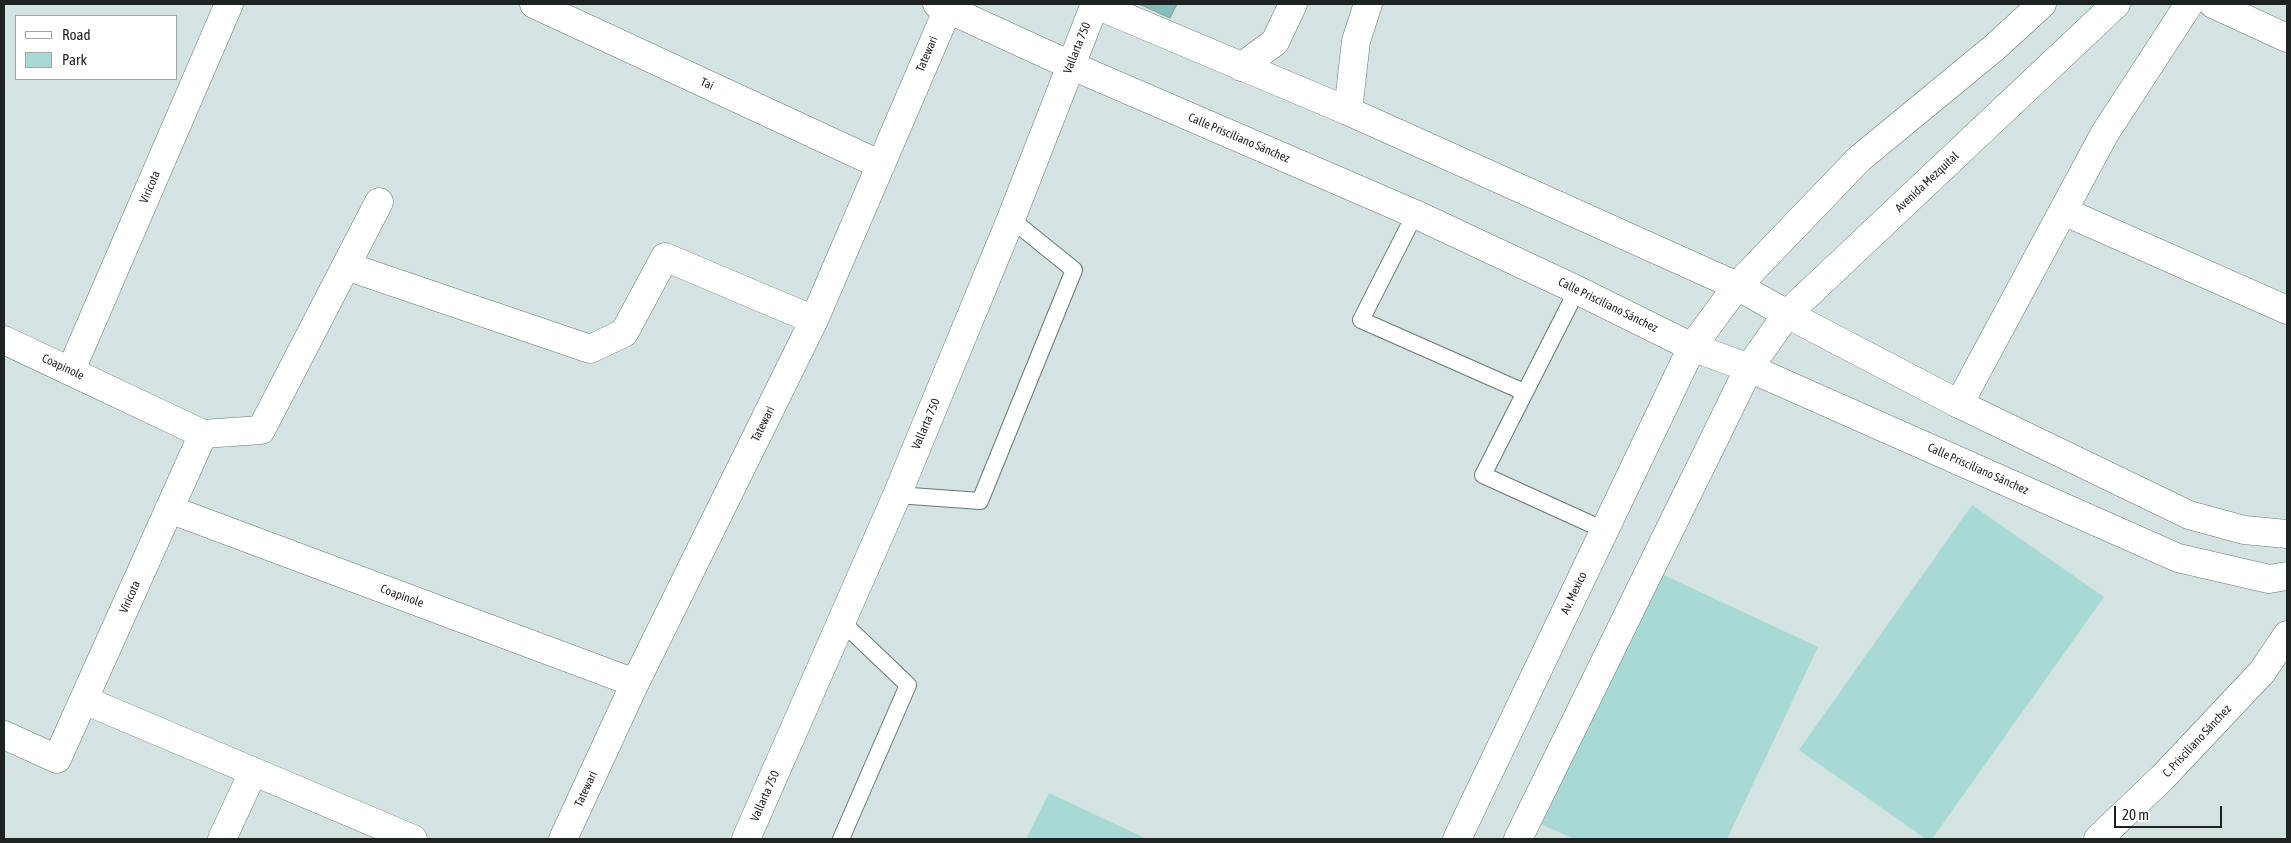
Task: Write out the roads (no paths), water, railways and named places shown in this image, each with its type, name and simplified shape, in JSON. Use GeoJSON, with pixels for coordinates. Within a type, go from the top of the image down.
{"type":"FeatureCollection","features":[{"type":"Feature","properties":{"kind":"street","name":"Viricota"},"geometry":{"type":"LineString","coordinates":[[71,370],[229,4]]}},
{"type":"Feature","properties":{"kind":"street","name":"Tai"},"geometry":{"type":"LineString","coordinates":[[534,4],[880,165]]}},
{"type":"Feature","properties":{"kind":"street"},"geometry":{"type":"LineString","coordinates":[[1095,4],[1348,111],[1737,286],[1959,404],[2189,515],[2244,530],[2287,534]]}},
{"type":"Feature","properties":{"kind":"street","name":"Vallarta 750"},"geometry":{"type":"LineString","coordinates":[[746,839],[897,495],[1012,220],[1095,4]]}},
{"type":"Feature","properties":{"kind":"street"},"geometry":{"type":"LineString","coordinates":[[1241,67],[1275,42],[1293,4]]}},
{"type":"Feature","properties":{"kind":"street"},"geometry":{"type":"LineString","coordinates":[[1348,111],[1356,41],[1368,4]]}},
{"type":"Feature","properties":{"kind":"street"},"geometry":{"type":"LineString","coordinates":[[1692,347],[1737,286],[1859,159],[1995,46],[2042,4]]}},
{"type":"Feature","properties":{"kind":"street","name":"Avenida Mezquital"},"geometry":{"type":"LineString","coordinates":[[1749,368],[1787,314],[2116,4]]}},
{"type":"Feature","properties":{"kind":"street"},"geometry":{"type":"LineString","coordinates":[[1959,404],[2105,133],[2189,4]]}},
{"type":"Feature","properties":{"kind":"street"},"geometry":{"type":"LineString","coordinates":[[2213,4],[2287,38]]}},
{"type":"Feature","properties":{"kind":"street","name":"Tatewari"},"geometry":{"type":"LineString","coordinates":[[562,839],[635,683],[814,320],[945,5]]}},
{"type":"Feature","properties":{"kind":"street","name":"Calle Prisciliano Sánchez"},"geometry":{"type":"LineString","coordinates":[[945,5],[1070,65],[1415,214],[1578,290],[1692,347],[1749,368],[2178,558],[2269,579],[2287,576]]}},
{"type":"Feature","properties":{"kind":"street"},"geometry":{"type":"LineString","coordinates":[[203,434],[261,430],[379,202]]}},
{"type":"Feature","properties":{"kind":"street"},"geometry":{"type":"LineString","coordinates":[[2063,211],[2287,310]]}},
{"type":"Feature","properties":{"kind":"street"},"geometry":{"type":"LineString","coordinates":[[346,266],[590,349],[624,333],[665,257],[814,320]]}},
{"type":"Feature","properties":{"kind":"street","name":"Coapinole"},"geometry":{"type":"LineString","coordinates":[[4,340],[203,434]]}},
{"type":"Feature","properties":{"kind":"street","name":"Av. Mexico"},"geometry":{"type":"LineString","coordinates":[[1457,839],[1692,347]]}},
{"type":"Feature","properties":{"kind":"street"},"geometry":{"type":"LineString","coordinates":[[1518,839],[1749,368]]}},
{"type":"Feature","properties":{"kind":"street","name":"Viricota"},"geometry":{"type":"LineString","coordinates":[[4,736],[57,758],[203,434]]}},
{"type":"Feature","properties":{"kind":"street","name":"Coapinole"},"geometry":{"type":"LineString","coordinates":[[170,509],[635,683]]}},
{"type":"Feature","properties":{"kind":"street","name":"C. Prisciliano Sánchez"},"geometry":{"type":"LineString","coordinates":[[2098,839],[2162,778],[2262,672],[2287,635]]}},
{"type":"Feature","properties":{"kind":"street"},"geometry":{"type":"LineString","coordinates":[[84,700],[413,839]]}},
{"type":"Feature","properties":{"kind":"street"},"geometry":{"type":"LineString","coordinates":[[222,839],[253,772]]}},
{"type":"Feature","properties":{"kind":"lane"},"geometry":{"type":"LineString","coordinates":[[1415,214],[1362,320],[1524,392]]}},
{"type":"Feature","properties":{"kind":"lane"},"geometry":{"type":"LineString","coordinates":[[897,495],[980,501],[1074,270],[1012,220]]}},
{"type":"Feature","properties":{"kind":"lane"},"geometry":{"type":"LineString","coordinates":[[1578,290],[1483,475],[1604,530]]}},
{"type":"Feature","properties":{"kind":"lane"},"geometry":{"type":"LineString","coordinates":[[841,839],[908,685],[842,622]]}}]}
